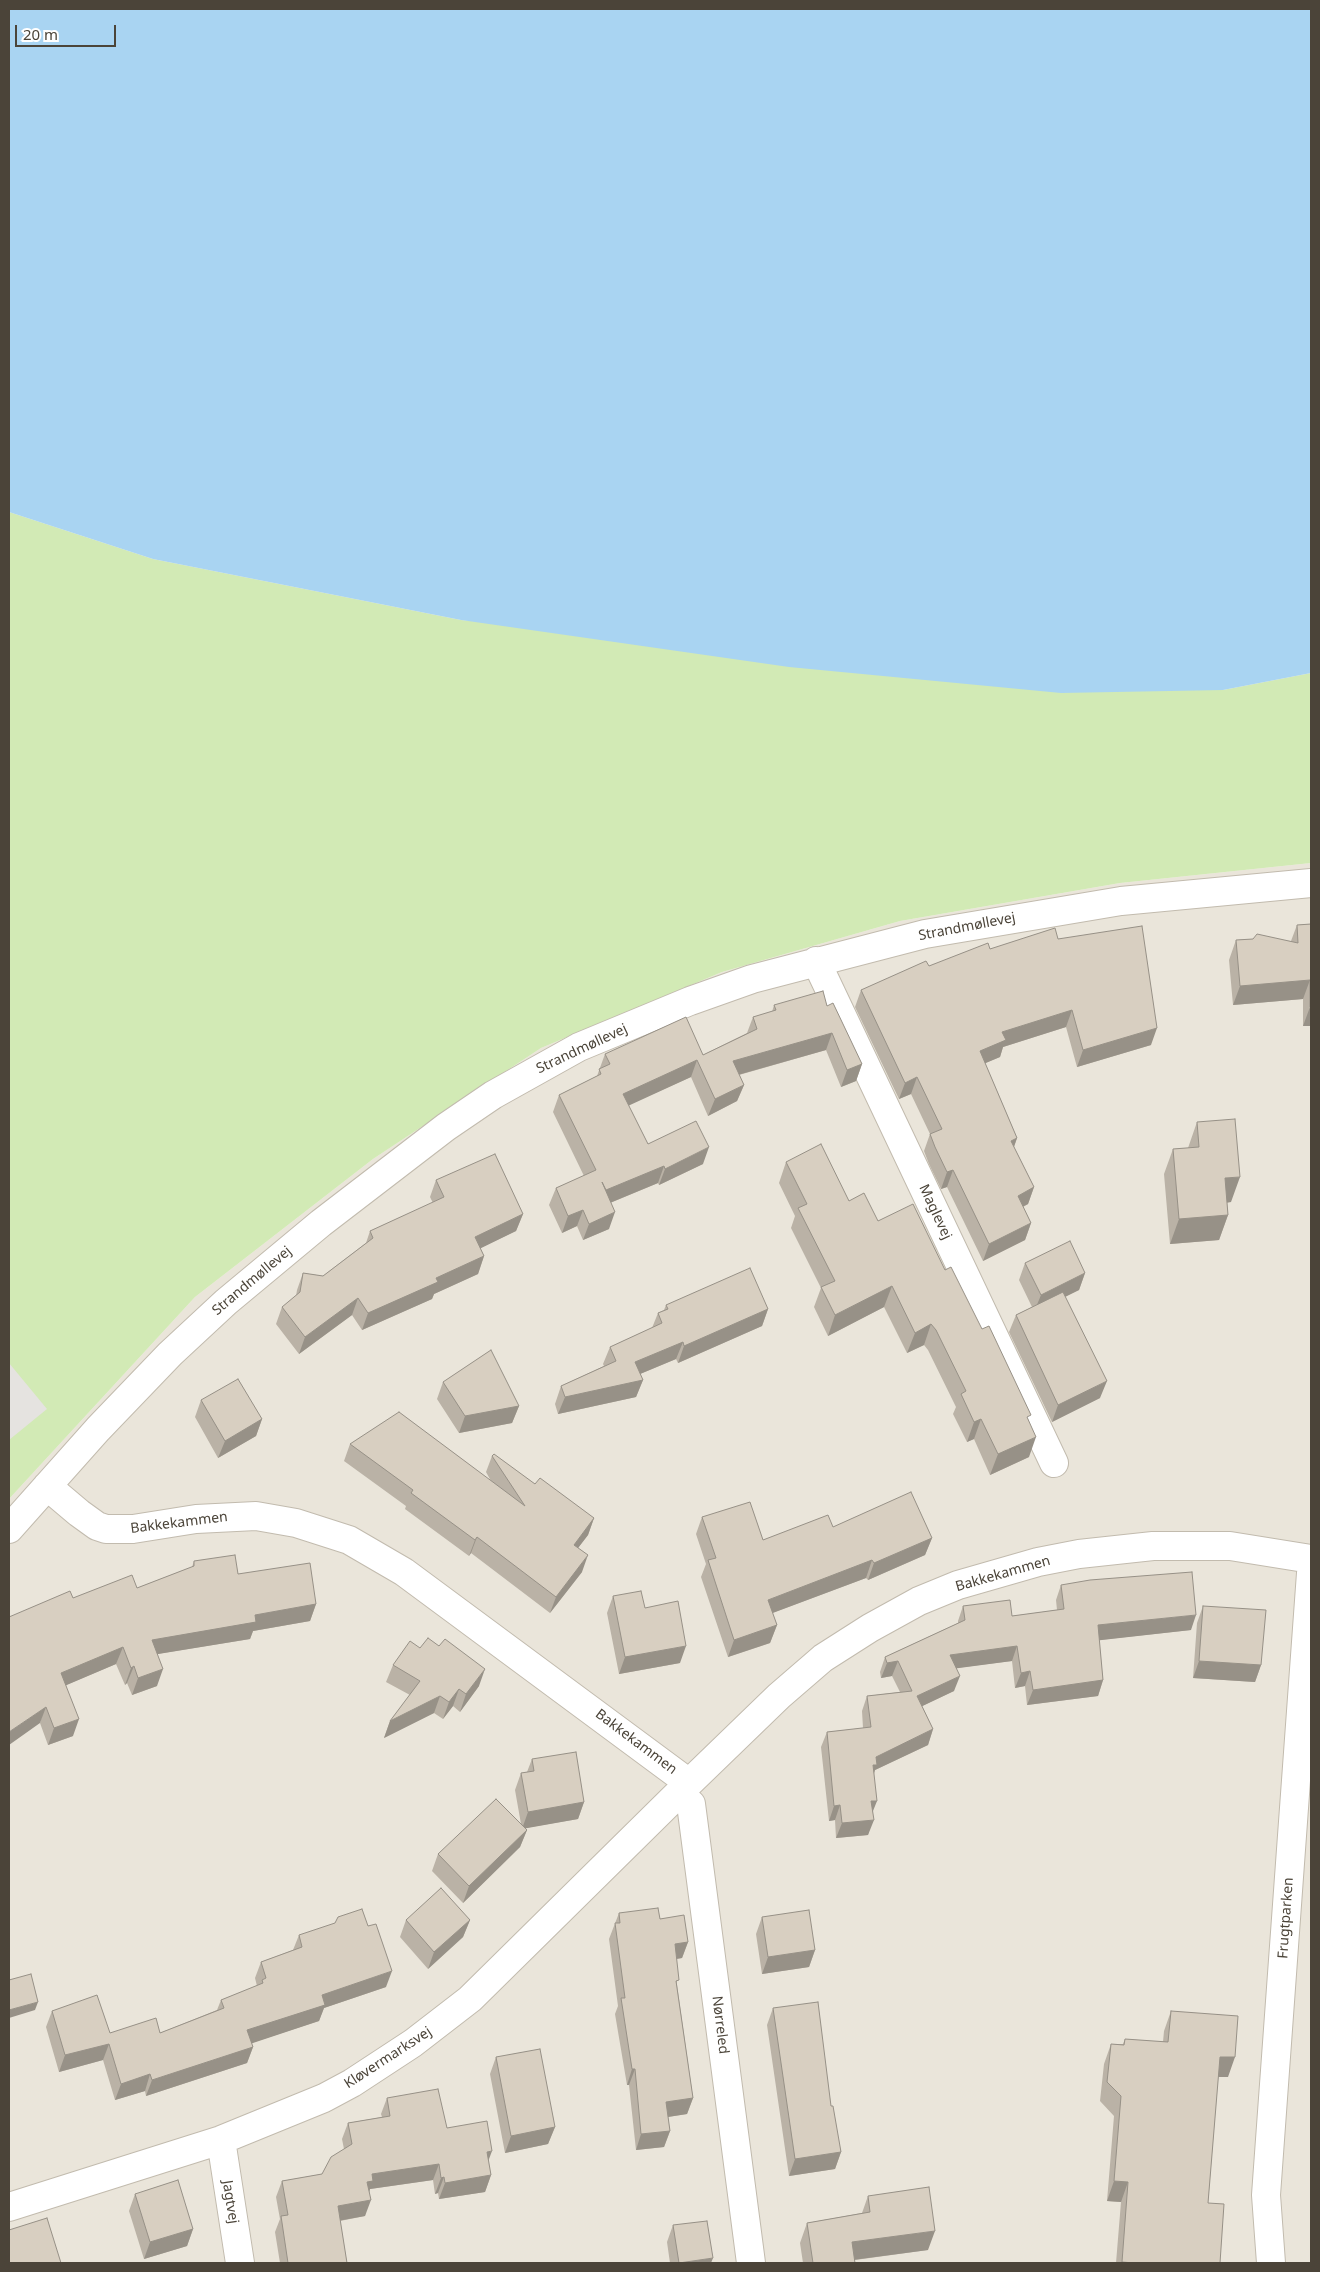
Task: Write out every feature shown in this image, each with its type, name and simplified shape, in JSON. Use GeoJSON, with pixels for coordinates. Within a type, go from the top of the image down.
{"type":"FeatureCollection","features":[{"type":"Feature","properties":{"kind":"street","name":"Strandmøllevej"},"geometry":{"type":"LineString","coordinates":[[9,1529],[170,1354],[226,1302],[328,1217],[446,1127],[493,1095],[580,1047],[690,1001],[752,979],[926,934],[1068,909],[1174,895],[1311,883]]}},
{"type":"Feature","properties":{"kind":"street","name":"Maglevej"},"geometry":{"type":"LineString","coordinates":[[816,961],[1054,1462]]}},
{"type":"Feature","properties":{"kind":"street","name":"Bakkekammen"},"geometry":{"type":"LineString","coordinates":[[47,1486],[79,1513],[97,1526],[106,1529],[133,1529],[196,1519],[243,1516],[296,1522],[349,1540],[404,1572],[684,1788],[779,1696],[823,1658],[870,1628],[919,1601],[958,1585],[1038,1562],[1079,1554],[1153,1546],[1230,1546],[1311,1559]]}},
{"type":"Feature","properties":{"kind":"street","name":"Frugtparken"},"geometry":{"type":"LineString","coordinates":[[1271,2263],[1266,2196],[1311,1573]]}},
{"type":"Feature","properties":{"kind":"street","name":"Kløvermarksvej"},"geometry":{"type":"LineString","coordinates":[[9,2207],[220,2140],[324,2098],[352,2083],[444,2020],[470,1999],[684,1788]]}},
{"type":"Feature","properties":{"kind":"street","name":"Nørreled"},"geometry":{"type":"LineString","coordinates":[[684,1788],[691,1804],[751,2263]]}},
{"type":"Feature","properties":{"kind":"street","name":"Jagtvej"},"geometry":{"type":"LineString","coordinates":[[220,2140],[240,2263]]}},
{"type":"Feature","properties":{"kind":"shaded area"},"geometry":{"type":"Polygon","coordinates":[[[1311,863],[1311,2263],[9,2263],[9,1499],[195,1297],[373,1159],[541,1048],[722,972],[900,921],[1120,883],[1311,863]]]}},
{"type":"Feature","properties":{"kind":"shaded area"},"geometry":{"type":"Polygon","coordinates":[[[9,1363],[47,1409],[9,1440],[9,1363]]]}},
{"type":"Feature","properties":{"kind":"green space"},"geometry":{"type":"Polygon","coordinates":[[[9,512],[153,559],[461,620],[1223,690],[1311,673],[1311,863],[1120,883],[900,921],[722,972],[541,1048],[373,1159],[195,1297],[9,1499],[9,512]]]}},
{"type":"Feature","properties":{"kind":"water"},"geometry":{"type":"Polygon","coordinates":[[[9,9],[1311,9],[1311,673],[1223,690],[1061,693],[789,667],[461,620],[153,559],[9,512],[9,9]]]}},
{"type":"Feature","properties":{"kind":"building"},"geometry":{"type":"Polygon","coordinates":[[[1311,924],[1311,1007],[1310,980],[1240,986],[1236,940],[1253,939],[1257,934],[1298,943],[1297,925],[1311,924]]]}},
{"type":"Feature","properties":{"kind":"building"},"geometry":{"type":"Polygon","coordinates":[[[1142,926],[1157,1028],[1083,1050],[1072,1010],[1002,1032],[1006,1040],[980,1051],[1017,1138],[1011,1141],[1034,1187],[1018,1196],[1031,1223],[989,1244],[953,1170],[947,1172],[935,1147],[930,1134],[942,1129],[917,1077],[905,1083],[861,990],[926,961],[929,966],[988,943],[990,949],[1055,928],[1058,939],[1142,926]]]}},
{"type":"Feature","properties":{"kind":"building"},"geometry":{"type":"Polygon","coordinates":[[[823,991],[827,1006],[833,1003],[862,1064],[847,1070],[832,1033],[733,1061],[744,1085],[715,1099],[697,1060],[623,1094],[648,1144],[696,1121],[709,1147],[665,1169],[664,1166],[606,1190],[602,1182],[615,1212],[589,1224],[583,1210],[568,1216],[556,1188],[596,1170],[559,1095],[601,1074],[599,1069],[610,1064],[605,1054],[686,1017],[703,1055],[757,1029],[753,1017],[776,1010],[774,1005],[823,991]]]}},
{"type":"Feature","properties":{"kind":"building"},"geometry":{"type":"Polygon","coordinates":[[[1235,1119],[1240,1177],[1225,1178],[1228,1215],[1179,1219],[1173,1149],[1199,1147],[1197,1122],[1235,1119]]]}},
{"type":"Feature","properties":{"kind":"building"},"geometry":{"type":"Polygon","coordinates":[[[821,1144],[849,1201],[864,1193],[878,1221],[913,1204],[945,1270],[951,1267],[982,1329],[989,1326],[1031,1415],[1027,1417],[1036,1437],[998,1454],[981,1419],[974,1422],[961,1394],[966,1391],[936,1330],[931,1324],[915,1333],[892,1286],[835,1315],[821,1287],[835,1281],[798,1208],[807,1204],[786,1162],[821,1144]]]}},
{"type":"Feature","properties":{"kind":"building"},"geometry":{"type":"Polygon","coordinates":[[[495,1154],[523,1214],[475,1237],[484,1256],[436,1278],[438,1282],[368,1313],[358,1298],[305,1337],[282,1307],[300,1292],[303,1273],[323,1276],[373,1238],[370,1231],[444,1197],[436,1180],[495,1154]]]}},
{"type":"Feature","properties":{"kind":"building"},"geometry":{"type":"Polygon","coordinates":[[[1070,1241],[1085,1273],[1041,1295],[1025,1263],[1070,1241]]]}},
{"type":"Feature","properties":{"kind":"building"},"geometry":{"type":"Polygon","coordinates":[[[750,1268],[768,1309],[684,1346],[683,1342],[635,1362],[643,1380],[565,1397],[561,1386],[616,1361],[610,1347],[662,1323],[658,1313],[668,1309],[666,1305],[750,1268]]]}},
{"type":"Feature","properties":{"kind":"building"},"geometry":{"type":"Polygon","coordinates":[[[1063,1292],[1107,1381],[1058,1405],[1016,1315],[1063,1292]]]}},
{"type":"Feature","properties":{"kind":"building"},"geometry":{"type":"Polygon","coordinates":[[[491,1350],[519,1406],[465,1416],[443,1382],[491,1350]]]}},
{"type":"Feature","properties":{"kind":"building"},"geometry":{"type":"Polygon","coordinates":[[[238,1379],[262,1419],[225,1441],[201,1400],[238,1379]]]}},
{"type":"Feature","properties":{"kind":"building"},"geometry":{"type":"Polygon","coordinates":[[[399,1412],[525,1506],[492,1456],[494,1454],[535,1484],[540,1478],[594,1518],[574,1545],[588,1555],[556,1597],[477,1537],[475,1540],[411,1493],[413,1490],[350,1444],[399,1412]]]}},
{"type":"Feature","properties":{"kind":"building"},"geometry":{"type":"Polygon","coordinates":[[[911,1492],[932,1538],[874,1563],[872,1560],[768,1600],[777,1625],[734,1640],[708,1560],[716,1558],[702,1517],[750,1502],[763,1540],[828,1515],[833,1527],[911,1492]]]}},
{"type":"Feature","properties":{"kind":"building"},"geometry":{"type":"Polygon","coordinates":[[[235,1555],[238,1574],[310,1563],[316,1604],[255,1615],[256,1622],[152,1640],[163,1669],[138,1678],[134,1666],[131,1668],[123,1647],[61,1673],[79,1719],[54,1728],[46,1707],[9,1732],[9,1617],[70,1591],[73,1598],[132,1575],[137,1588],[194,1566],[194,1561],[235,1555]]]}},
{"type":"Feature","properties":{"kind":"building"},"geometry":{"type":"Polygon","coordinates":[[[1192,1572],[1196,1615],[1098,1625],[1103,1680],[1033,1690],[1030,1671],[1021,1673],[1017,1646],[950,1655],[960,1676],[917,1696],[933,1729],[876,1757],[877,1765],[873,1765],[877,1801],[871,1801],[874,1820],[842,1823],[840,1805],[834,1806],[827,1732],[871,1727],[867,1696],[912,1691],[898,1661],[887,1663],[885,1657],[965,1620],[963,1606],[1010,1600],[1012,1616],[1064,1609],[1061,1585],[1090,1580],[1192,1572]]]}},
{"type":"Feature","properties":{"kind":"building"},"geometry":{"type":"Polygon","coordinates":[[[641,1591],[645,1608],[678,1601],[686,1646],[625,1657],[613,1596],[641,1591]]]}},
{"type":"Feature","properties":{"kind":"building"},"geometry":{"type":"Polygon","coordinates":[[[1203,1606],[1266,1610],[1261,1665],[1199,1661],[1203,1606]]]}},
{"type":"Feature","properties":{"kind":"building"},"geometry":{"type":"Polygon","coordinates":[[[428,1638],[439,1646],[445,1639],[485,1669],[466,1694],[459,1689],[449,1702],[440,1696],[390,1721],[420,1681],[393,1665],[410,1641],[420,1648],[428,1638]]]}},
{"type":"Feature","properties":{"kind":"building"},"geometry":{"type":"Polygon","coordinates":[[[576,1752],[584,1802],[528,1812],[521,1773],[534,1771],[532,1759],[576,1752]]]}},
{"type":"Feature","properties":{"kind":"building"},"geometry":{"type":"Polygon","coordinates":[[[496,1799],[527,1830],[469,1886],[438,1854],[496,1799]]]}},
{"type":"Feature","properties":{"kind":"building"},"geometry":{"type":"Polygon","coordinates":[[[441,1888],[470,1920],[434,1952],[406,1920],[441,1888]]]}},
{"type":"Feature","properties":{"kind":"building"},"geometry":{"type":"Polygon","coordinates":[[[658,1908],[660,1919],[684,1915],[688,1942],[675,1944],[679,1980],[676,1981],[693,2098],[666,2102],[670,2131],[641,2134],[635,2069],[632,2069],[621,1998],[625,1998],[615,1923],[620,1923],[619,1913],[658,1908]]]}},
{"type":"Feature","properties":{"kind":"building"},"geometry":{"type":"Polygon","coordinates":[[[362,1909],[368,1926],[376,1924],[392,1971],[322,1995],[325,2005],[247,2030],[253,2047],[152,2080],[150,2074],[121,2084],[109,2044],[65,2055],[52,2011],[97,1995],[110,2033],[156,2018],[160,2033],[224,2008],[221,2000],[263,1983],[262,1980],[266,1978],[261,1962],[302,1947],[299,1935],[335,1923],[338,1917],[362,1909]]]}},
{"type":"Feature","properties":{"kind":"building"},"geometry":{"type":"Polygon","coordinates":[[[809,1910],[815,1950],[768,1957],[762,1917],[809,1910]]]}},
{"type":"Feature","properties":{"kind":"building"},"geometry":{"type":"Polygon","coordinates":[[[31,1974],[38,2002],[9,2010],[9,1980],[31,1974]]]}},
{"type":"Feature","properties":{"kind":"building"},"geometry":{"type":"Polygon","coordinates":[[[818,2002],[831,2106],[833,2106],[841,2152],[795,2159],[773,2008],[818,2002]]]}},
{"type":"Feature","properties":{"kind":"building"},"geometry":{"type":"Polygon","coordinates":[[[1171,2011],[1238,2016],[1235,2057],[1220,2057],[1208,2203],[1224,2204],[1220,2263],[1122,2262],[1128,2182],[1114,2181],[1121,2096],[1107,2082],[1111,2044],[1124,2045],[1125,2039],[1168,2042],[1171,2011]]]}},
{"type":"Feature","properties":{"kind":"building"},"geometry":{"type":"Polygon","coordinates":[[[540,2049],[555,2127],[511,2136],[496,2057],[540,2049]]]}},
{"type":"Feature","properties":{"kind":"building"},"geometry":{"type":"Polygon","coordinates":[[[438,2089],[447,2128],[487,2121],[492,2151],[487,2152],[491,2175],[445,2183],[444,2177],[441,2178],[439,2164],[372,2174],[373,2181],[367,2182],[371,2200],[338,2206],[347,2263],[288,2263],[281,2216],[288,2215],[282,2181],[322,2174],[331,2157],[352,2144],[348,2123],[390,2116],[387,2098],[438,2089]]]}},
{"type":"Feature","properties":{"kind":"building"},"geometry":{"type":"Polygon","coordinates":[[[178,2180],[193,2229],[150,2242],[135,2194],[178,2180]]]}},
{"type":"Feature","properties":{"kind":"building"},"geometry":{"type":"Polygon","coordinates":[[[929,2187],[935,2231],[852,2242],[855,2263],[813,2263],[807,2223],[870,2212],[868,2196],[929,2187]]]}},
{"type":"Feature","properties":{"kind":"building"},"geometry":{"type":"Polygon","coordinates":[[[47,2218],[61,2263],[9,2263],[9,2230],[47,2218]]]}},
{"type":"Feature","properties":{"kind":"building"},"geometry":{"type":"Polygon","coordinates":[[[707,2221],[713,2258],[679,2263],[673,2225],[707,2221]]]}}]}
